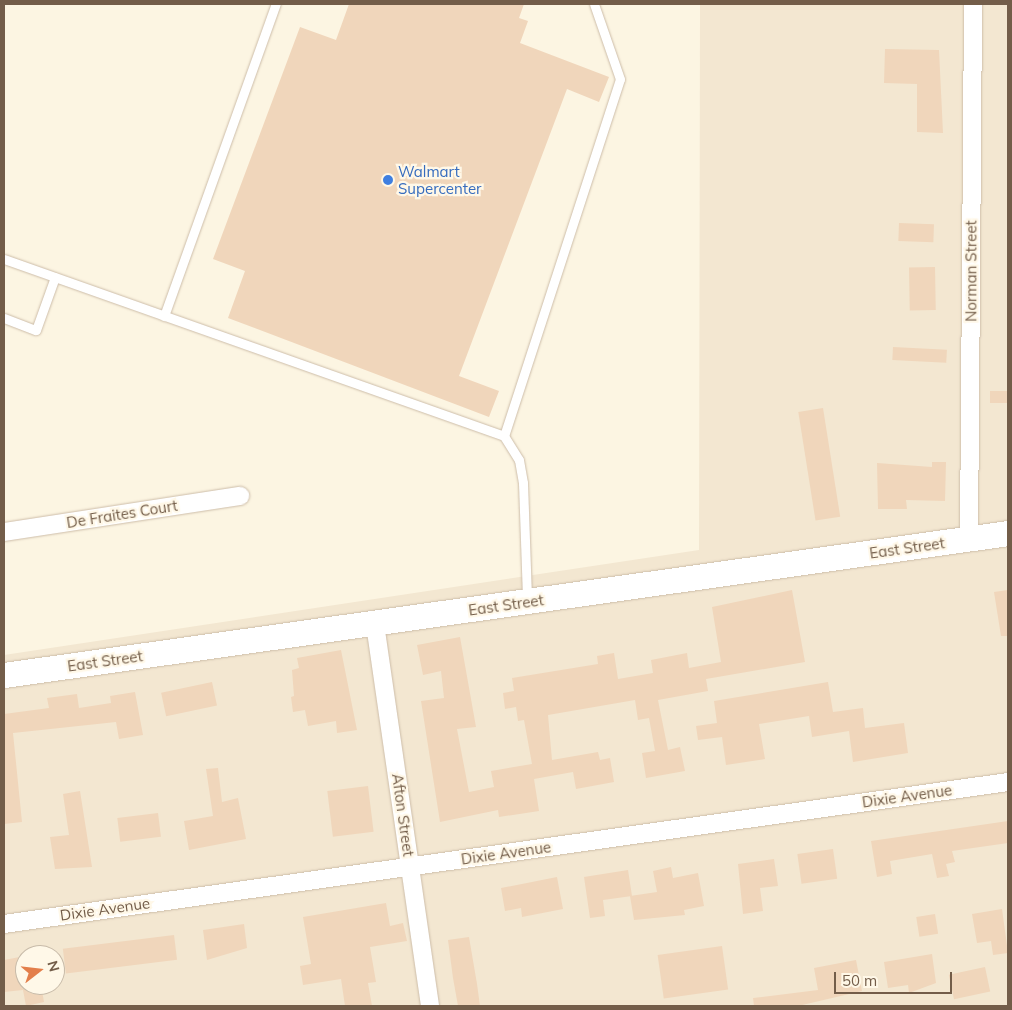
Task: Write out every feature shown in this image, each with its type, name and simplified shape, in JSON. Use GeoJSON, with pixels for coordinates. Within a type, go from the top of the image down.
{"type":"FeatureCollection","features":[{"type":"Feature","properties":{"kind":"street","name":"Norman Street"},"geometry":{"type":"LineString","coordinates":[[969,539],[972,4]]}},
{"type":"Feature","properties":{"kind":"street","name":"De Fraites Court"},"geometry":{"type":"LineString","coordinates":[[4,532],[240,496]]}},
{"type":"Feature","properties":{"kind":"street","name":"East Street"},"geometry":{"type":"LineString","coordinates":[[4,675],[1008,533]]}},
{"type":"Feature","properties":{"kind":"street","name":"Afton Street"},"geometry":{"type":"LineString","coordinates":[[375,624],[430,1006]]}},
{"type":"Feature","properties":{"kind":"street","name":"Dixie Avenue"},"geometry":{"type":"LineString","coordinates":[[4,924],[1008,782]]}},
{"type":"Feature","properties":{"kind":"lane"},"geometry":{"type":"LineString","coordinates":[[164,316],[276,4]]}},
{"type":"Feature","properties":{"kind":"lane"},"geometry":{"type":"LineString","coordinates":[[504,436],[620,79],[594,4]]}},
{"type":"Feature","properties":{"kind":"lane"},"geometry":{"type":"LineString","coordinates":[[4,259],[504,436],[519,460],[523,483],[527,602]]}},
{"type":"Feature","properties":{"kind":"lane"},"geometry":{"type":"LineString","coordinates":[[4,318],[36,330],[55,277]]}},
{"type":"Feature","properties":{"kind":"shaded area"},"geometry":{"type":"Polygon","coordinates":[[[700,4],[1008,4],[1008,1006],[4,1006],[4,655],[699,550],[700,4]]]}},
{"type":"Feature","properties":{"kind":"building","name":"Walmart Supercenter"},"geometry":{"type":"Polygon","coordinates":[[[349,4],[524,4],[519,18],[528,21],[520,43],[609,77],[599,102],[567,89],[459,376],[499,391],[489,417],[228,318],[245,271],[213,259],[300,27],[336,40],[349,4]]]}},
{"type":"Feature","properties":{"kind":"building"},"geometry":{"type":"Polygon","coordinates":[[[885,49],[939,50],[943,133],[917,132],[917,84],[884,83],[885,49]]]}},
{"type":"Feature","properties":{"kind":"building"},"geometry":{"type":"Polygon","coordinates":[[[899,223],[934,224],[933,242],[898,241],[899,223]]]}},
{"type":"Feature","properties":{"kind":"building"},"geometry":{"type":"Polygon","coordinates":[[[909,267],[935,267],[936,310],[910,310],[909,267]]]}},
{"type":"Feature","properties":{"kind":"building"},"geometry":{"type":"Polygon","coordinates":[[[893,347],[947,350],[946,363],[892,360],[893,347]]]}},
{"type":"Feature","properties":{"kind":"building"},"geometry":{"type":"Polygon","coordinates":[[[990,391],[1008,391],[1008,403],[990,403],[990,391]]]}},
{"type":"Feature","properties":{"kind":"building"},"geometry":{"type":"Polygon","coordinates":[[[823,408],[840,517],[816,521],[798,412],[823,408]]]}},
{"type":"Feature","properties":{"kind":"building"},"geometry":{"type":"Polygon","coordinates":[[[932,462],[946,462],[945,501],[906,500],[907,509],[878,509],[877,463],[932,467],[932,462]]]}},
{"type":"Feature","properties":{"kind":"building"},"geometry":{"type":"Polygon","coordinates":[[[792,590],[805,662],[706,679],[708,691],[658,700],[668,750],[680,747],[685,771],[646,778],[642,753],[655,751],[649,718],[638,720],[635,700],[548,715],[552,760],[598,752],[600,760],[610,758],[614,782],[576,789],[573,772],[534,779],[539,811],[499,817],[498,810],[440,822],[421,701],[444,698],[441,671],[423,675],[417,645],[460,637],[476,727],[457,729],[469,792],[494,787],[491,771],[532,764],[524,720],[518,721],[516,707],[505,709],[503,693],[514,691],[512,678],[598,664],[597,656],[614,653],[618,679],[653,673],[651,660],[687,653],[689,668],[721,662],[712,607],[792,590]]]}},
{"type":"Feature","properties":{"kind":"building"},"geometry":{"type":"Polygon","coordinates":[[[1008,590],[1008,636],[1001,636],[994,592],[1008,590]]]}},
{"type":"Feature","properties":{"kind":"building"},"geometry":{"type":"Polygon","coordinates":[[[341,650],[357,730],[337,733],[336,721],[308,726],[305,710],[293,712],[291,697],[294,696],[292,670],[299,668],[297,658],[341,650]]]}},
{"type":"Feature","properties":{"kind":"building"},"geometry":{"type":"Polygon","coordinates":[[[212,682],[217,705],[166,716],[161,693],[212,682]]]}},
{"type":"Feature","properties":{"kind":"building"},"geometry":{"type":"Polygon","coordinates":[[[828,682],[833,712],[863,708],[865,728],[904,723],[908,753],[853,762],[849,731],[812,737],[809,716],[759,724],[765,759],[726,765],[722,737],[698,740],[696,726],[717,723],[714,701],[828,682]]]}},
{"type":"Feature","properties":{"kind":"building"},"geometry":{"type":"Polygon","coordinates":[[[135,692],[143,735],[119,739],[116,722],[13,733],[22,822],[4,824],[4,714],[49,708],[47,698],[77,694],[79,708],[111,703],[110,696],[135,692]]]}},
{"type":"Feature","properties":{"kind":"building"},"geometry":{"type":"Polygon","coordinates":[[[218,768],[222,802],[238,798],[246,839],[189,850],[184,821],[213,816],[206,769],[218,768]]]}},
{"type":"Feature","properties":{"kind":"building"},"geometry":{"type":"Polygon","coordinates":[[[368,786],[374,832],[333,837],[327,791],[368,786]]]}},
{"type":"Feature","properties":{"kind":"building"},"geometry":{"type":"Polygon","coordinates":[[[80,791],[92,867],[55,869],[50,837],[69,835],[63,794],[80,791]]]}},
{"type":"Feature","properties":{"kind":"building"},"geometry":{"type":"Polygon","coordinates":[[[158,813],[161,837],[120,842],[117,818],[158,813]]]}},
{"type":"Feature","properties":{"kind":"building"},"geometry":{"type":"Polygon","coordinates":[[[1008,821],[1008,843],[952,851],[955,862],[946,864],[949,876],[937,878],[932,854],[890,861],[892,874],[877,877],[871,841],[1008,821]]]}},
{"type":"Feature","properties":{"kind":"building"},"geometry":{"type":"Polygon","coordinates":[[[833,849],[837,879],[802,884],[797,854],[833,849]]]}},
{"type":"Feature","properties":{"kind":"building"},"geometry":{"type":"Polygon","coordinates":[[[774,859],[778,886],[760,888],[763,911],[743,914],[738,864],[774,859]]]}},
{"type":"Feature","properties":{"kind":"building"},"geometry":{"type":"Polygon","coordinates":[[[671,867],[673,878],[698,873],[704,906],[684,910],[685,915],[634,920],[630,896],[657,892],[653,871],[671,867]]]}},
{"type":"Feature","properties":{"kind":"building"},"geometry":{"type":"Polygon","coordinates":[[[628,870],[632,896],[603,900],[605,916],[590,918],[584,877],[628,870]]]}},
{"type":"Feature","properties":{"kind":"building"},"geometry":{"type":"Polygon","coordinates":[[[557,877],[563,909],[522,917],[521,908],[505,911],[501,888],[557,877]]]}},
{"type":"Feature","properties":{"kind":"building"},"geometry":{"type":"Polygon","coordinates":[[[386,903],[390,926],[403,923],[407,941],[370,947],[376,982],[368,983],[372,1006],[345,1006],[341,979],[303,985],[300,966],[311,964],[303,917],[386,903]]]}},
{"type":"Feature","properties":{"kind":"building"},"geometry":{"type":"Polygon","coordinates":[[[1002,909],[1008,953],[993,955],[991,941],[977,943],[972,914],[1002,909]]]}},
{"type":"Feature","properties":{"kind":"building"},"geometry":{"type":"Polygon","coordinates":[[[935,914],[938,934],[919,937],[916,917],[935,914]]]}},
{"type":"Feature","properties":{"kind":"building"},"geometry":{"type":"Polygon","coordinates":[[[244,924],[247,948],[207,960],[203,930],[244,924]]]}},
{"type":"Feature","properties":{"kind":"building"},"geometry":{"type":"Polygon","coordinates":[[[174,935],[177,960],[66,973],[65,948],[174,935]]]}},
{"type":"Feature","properties":{"kind":"building"},"geometry":{"type":"Polygon","coordinates":[[[469,937],[480,1006],[458,1006],[448,940],[469,937]]]}},
{"type":"Feature","properties":{"kind":"building"},"geometry":{"type":"Polygon","coordinates":[[[722,946],[728,990],[664,999],[658,955],[722,946]]]}},
{"type":"Feature","properties":{"kind":"building"},"geometry":{"type":"Polygon","coordinates":[[[932,954],[936,983],[909,993],[908,985],[888,988],[884,962],[932,954]]]}},
{"type":"Feature","properties":{"kind":"building"},"geometry":{"type":"Polygon","coordinates":[[[15,958],[15,991],[4,992],[4,960],[15,958]]]}},
{"type":"Feature","properties":{"kind":"building"},"geometry":{"type":"Polygon","coordinates":[[[856,960],[862,991],[798,1006],[754,1006],[753,998],[818,990],[814,968],[856,960]]]}},
{"type":"Feature","properties":{"kind":"building"},"geometry":{"type":"Polygon","coordinates":[[[985,967],[990,991],[954,999],[949,975],[985,967]]]}},
{"type":"Feature","properties":{"kind":"building"},"geometry":{"type":"Polygon","coordinates":[[[24,995],[43,995],[44,1002],[26,1006],[24,995]]]}},
{"type":"Feature","properties":{"kind":"place","name":"Walmart Supercenter"},"geometry":{"type":"Point","coordinates":[388,180]}}]}
